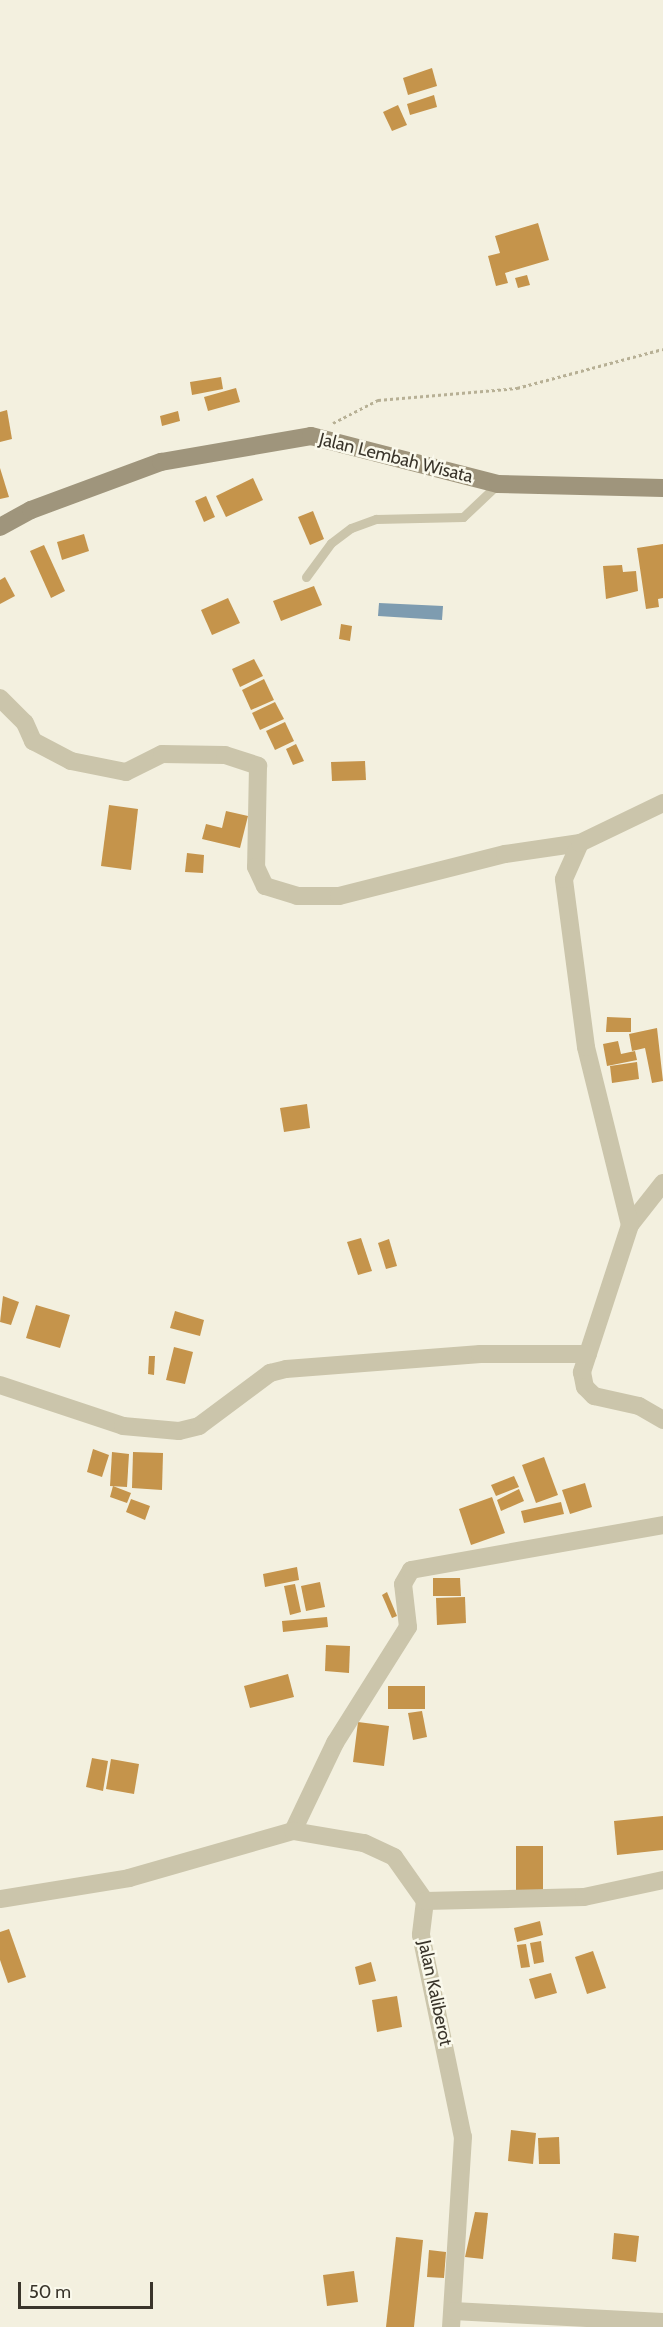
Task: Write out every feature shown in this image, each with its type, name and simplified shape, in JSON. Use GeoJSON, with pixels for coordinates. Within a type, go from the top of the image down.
{"type":"FeatureCollection","features":[{"type":"Feature","properties":{"kind":"street","name":"Jalan Lembah Wisata"},"geometry":{"type":"LineString","coordinates":[[0,527],[49,503],[161,462],[311,436],[498,484],[663,488]]}},
{"type":"Feature","properties":{"kind":"street"},"geometry":{"type":"LineString","coordinates":[[0,698],[25,723],[33,741],[71,760],[126,772],[162,754],[225,756],[258,765],[256,867],[265,886],[297,896],[339,896],[504,854],[580,843],[663,803]]}},
{"type":"Feature","properties":{"kind":"street"},"geometry":{"type":"LineString","coordinates":[[580,843],[564,879],[573,961],[586,1047],[630,1225]]}},
{"type":"Feature","properties":{"kind":"street"},"geometry":{"type":"LineString","coordinates":[[663,1183],[630,1225],[582,1372],[585,1387],[594,1396],[639,1406],[663,1420]]}},
{"type":"Feature","properties":{"kind":"street"},"geometry":{"type":"LineString","coordinates":[[0,1385],[123,1426],[179,1431],[199,1426],[270,1373],[286,1369],[480,1354],[588,1354]]}},
{"type":"Feature","properties":{"kind":"street"},"geometry":{"type":"LineString","coordinates":[[293,1831],[335,1743],[408,1627],[403,1584],[411,1570],[663,1525]]}},
{"type":"Feature","properties":{"kind":"street"},"geometry":{"type":"LineString","coordinates":[[0,1899],[129,1878],[293,1831],[364,1843],[394,1857],[425,1901],[584,1897],[663,1880]]}},
{"type":"Feature","properties":{"kind":"street","name":"Jalan Kaliberot"},"geometry":{"type":"LineString","coordinates":[[425,1901],[421,1935],[463,2137],[452,2319]]}},
{"type":"Feature","properties":{"kind":"street"},"geometry":{"type":"LineString","coordinates":[[452,2319],[663,2322]]}},
{"type":"Feature","properties":{"kind":"lane"},"geometry":{"type":"LineString","coordinates":[[306,577],[331,543],[351,528],[376,519],[463,517],[498,484]]}},
{"type":"Feature","properties":{"kind":"path"},"geometry":{"type":"LineString","coordinates":[[311,436],[378,400],[517,388],[663,349]]}},
{"type":"Feature","properties":{"kind":"water"},"geometry":{"type":"Polygon","coordinates":[[[379,603],[443,606],[442,620],[378,616],[379,603]]]}},
{"type":"Feature","properties":{"kind":"building"},"geometry":{"type":"Polygon","coordinates":[[[432,68],[437,86],[408,95],[403,78],[432,68]]]}},
{"type":"Feature","properties":{"kind":"building"},"geometry":{"type":"Polygon","coordinates":[[[434,95],[437,107],[410,115],[407,104],[434,95]]]}},
{"type":"Feature","properties":{"kind":"building"},"geometry":{"type":"Polygon","coordinates":[[[398,105],[407,125],[392,131],[383,112],[398,105]]]}},
{"type":"Feature","properties":{"kind":"building"},"geometry":{"type":"Polygon","coordinates":[[[538,223],[549,260],[505,273],[508,283],[496,286],[488,256],[500,253],[495,236],[538,223]]]}},
{"type":"Feature","properties":{"kind":"building"},"geometry":{"type":"Polygon","coordinates":[[[527,275],[530,285],[518,288],[515,278],[527,275]]]}},
{"type":"Feature","properties":{"kind":"building"},"geometry":{"type":"Polygon","coordinates":[[[221,377],[223,389],[192,395],[190,382],[221,377]]]}},
{"type":"Feature","properties":{"kind":"building"},"geometry":{"type":"Polygon","coordinates":[[[236,388],[240,402],[208,411],[204,397],[236,388]]]}},
{"type":"Feature","properties":{"kind":"building"},"geometry":{"type":"Polygon","coordinates":[[[7,410],[12,439],[0,442],[0,412],[7,410]]]}},
{"type":"Feature","properties":{"kind":"building"},"geometry":{"type":"Polygon","coordinates":[[[178,411],[180,421],[162,426],[160,416],[178,411]]]}},
{"type":"Feature","properties":{"kind":"building"},"geometry":{"type":"Polygon","coordinates":[[[0,468],[9,497],[0,499],[0,468]]]}},
{"type":"Feature","properties":{"kind":"building"},"geometry":{"type":"Polygon","coordinates":[[[253,478],[263,500],[226,517],[216,496],[253,478]]]}},
{"type":"Feature","properties":{"kind":"building"},"geometry":{"type":"Polygon","coordinates":[[[206,496],[215,517],[204,522],[195,501],[206,496]]]}},
{"type":"Feature","properties":{"kind":"building"},"geometry":{"type":"Polygon","coordinates":[[[313,511],[324,539],[310,545],[298,517],[313,511]]]}},
{"type":"Feature","properties":{"kind":"building"},"geometry":{"type":"Polygon","coordinates":[[[84,534],[89,551],[62,560],[57,542],[84,534]]]}},
{"type":"Feature","properties":{"kind":"building"},"geometry":{"type":"Polygon","coordinates":[[[663,544],[663,598],[658,599],[659,607],[646,609],[637,548],[663,544]]]}},
{"type":"Feature","properties":{"kind":"building"},"geometry":{"type":"Polygon","coordinates":[[[44,545],[65,591],[51,598],[30,551],[44,545]]]}},
{"type":"Feature","properties":{"kind":"building"},"geometry":{"type":"Polygon","coordinates":[[[622,565],[623,572],[636,571],[638,591],[606,599],[603,566],[622,565]]]}},
{"type":"Feature","properties":{"kind":"building"},"geometry":{"type":"Polygon","coordinates":[[[5,577],[15,596],[0,604],[0,580],[5,577]]]}},
{"type":"Feature","properties":{"kind":"building"},"geometry":{"type":"Polygon","coordinates":[[[314,586],[322,605],[281,621],[273,601],[314,586]]]}},
{"type":"Feature","properties":{"kind":"building"},"geometry":{"type":"Polygon","coordinates":[[[228,598],[240,623],[212,635],[201,610],[228,598]]]}},
{"type":"Feature","properties":{"kind":"building"},"geometry":{"type":"Polygon","coordinates":[[[341,624],[352,626],[350,641],[339,639],[341,624]]]}},
{"type":"Feature","properties":{"kind":"building"},"geometry":{"type":"Polygon","coordinates":[[[254,659],[263,676],[240,687],[232,669],[254,659]]]}},
{"type":"Feature","properties":{"kind":"building"},"geometry":{"type":"Polygon","coordinates":[[[264,679],[274,700],[251,710],[242,690],[264,679]]]}},
{"type":"Feature","properties":{"kind":"building"},"geometry":{"type":"Polygon","coordinates":[[[275,702],[284,719],[260,730],[252,713],[275,702]]]}},
{"type":"Feature","properties":{"kind":"building"},"geometry":{"type":"Polygon","coordinates":[[[285,722],[294,741],[275,750],[266,731],[285,722]]]}},
{"type":"Feature","properties":{"kind":"building"},"geometry":{"type":"Polygon","coordinates":[[[296,744],[304,761],[293,765],[286,749],[296,744]]]}},
{"type":"Feature","properties":{"kind":"building"},"geometry":{"type":"Polygon","coordinates":[[[365,761],[366,780],[332,781],[331,762],[365,761]]]}},
{"type":"Feature","properties":{"kind":"building"},"geometry":{"type":"Polygon","coordinates":[[[109,805],[138,809],[131,870],[101,866],[109,805]]]}},
{"type":"Feature","properties":{"kind":"building"},"geometry":{"type":"Polygon","coordinates":[[[226,811],[248,816],[240,848],[202,839],[206,824],[222,828],[226,811]]]}},
{"type":"Feature","properties":{"kind":"building"},"geometry":{"type":"Polygon","coordinates":[[[187,853],[204,855],[203,873],[185,872],[187,853]]]}},
{"type":"Feature","properties":{"kind":"building"},"geometry":{"type":"Polygon","coordinates":[[[607,1017],[631,1018],[631,1032],[606,1032],[607,1017]]]}},
{"type":"Feature","properties":{"kind":"building"},"geometry":{"type":"Polygon","coordinates":[[[657,1028],[663,1081],[652,1083],[645,1048],[632,1051],[629,1034],[657,1028]]]}},
{"type":"Feature","properties":{"kind":"building"},"geometry":{"type":"Polygon","coordinates":[[[618,1041],[621,1054],[635,1051],[637,1060],[607,1066],[603,1044],[618,1041]]]}},
{"type":"Feature","properties":{"kind":"building"},"geometry":{"type":"Polygon","coordinates":[[[637,1062],[639,1079],[612,1083],[610,1066],[637,1062]]]}},
{"type":"Feature","properties":{"kind":"building"},"geometry":{"type":"Polygon","coordinates":[[[307,1104],[310,1128],[284,1132],[280,1108],[307,1104]]]}},
{"type":"Feature","properties":{"kind":"building"},"geometry":{"type":"Polygon","coordinates":[[[361,1238],[372,1271],[358,1275],[347,1242],[361,1238]]]}},
{"type":"Feature","properties":{"kind":"building"},"geometry":{"type":"Polygon","coordinates":[[[389,1239],[397,1266],[386,1269],[378,1243],[389,1239]]]}},
{"type":"Feature","properties":{"kind":"building"},"geometry":{"type":"Polygon","coordinates":[[[3,1296],[19,1302],[11,1325],[0,1322],[3,1296]]]}},
{"type":"Feature","properties":{"kind":"building"},"geometry":{"type":"Polygon","coordinates":[[[36,1305],[70,1315],[60,1348],[26,1338],[36,1305]]]}},
{"type":"Feature","properties":{"kind":"building"},"geometry":{"type":"Polygon","coordinates":[[[175,1311],[204,1320],[200,1336],[170,1328],[175,1311]]]}},
{"type":"Feature","properties":{"kind":"building"},"geometry":{"type":"Polygon","coordinates":[[[174,1347],[193,1352],[185,1384],[166,1380],[174,1347]]]}},
{"type":"Feature","properties":{"kind":"building"},"geometry":{"type":"Polygon","coordinates":[[[149,1356],[155,1356],[154,1375],[148,1374],[149,1356]]]}},
{"type":"Feature","properties":{"kind":"building"},"geometry":{"type":"Polygon","coordinates":[[[93,1449],[109,1455],[102,1477],[87,1472],[93,1449]]]}},
{"type":"Feature","properties":{"kind":"building"},"geometry":{"type":"Polygon","coordinates":[[[112,1452],[129,1454],[127,1487],[110,1486],[112,1452]]]}},
{"type":"Feature","properties":{"kind":"building"},"geometry":{"type":"Polygon","coordinates":[[[133,1452],[163,1453],[162,1490],[132,1488],[133,1452]]]}},
{"type":"Feature","properties":{"kind":"building"},"geometry":{"type":"Polygon","coordinates":[[[544,1457],[558,1495],[536,1503],[522,1465],[544,1457]]]}},
{"type":"Feature","properties":{"kind":"building"},"geometry":{"type":"Polygon","coordinates":[[[514,1476],[519,1487],[496,1496],[491,1485],[514,1476]]]}},
{"type":"Feature","properties":{"kind":"building"},"geometry":{"type":"Polygon","coordinates":[[[585,1483],[592,1507],[570,1514],[562,1490],[585,1483]]]}},
{"type":"Feature","properties":{"kind":"building"},"geometry":{"type":"Polygon","coordinates":[[[113,1486],[131,1493],[127,1503],[110,1497],[113,1486]]]}},
{"type":"Feature","properties":{"kind":"building"},"geometry":{"type":"Polygon","coordinates":[[[519,1489],[524,1501],[501,1511],[497,1500],[519,1489]]]}},
{"type":"Feature","properties":{"kind":"building"},"geometry":{"type":"Polygon","coordinates":[[[492,1497],[505,1533],[471,1545],[459,1509],[492,1497]]]}},
{"type":"Feature","properties":{"kind":"building"},"geometry":{"type":"Polygon","coordinates":[[[131,1499],[150,1506],[145,1520],[126,1512],[131,1499]]]}},
{"type":"Feature","properties":{"kind":"building"},"geometry":{"type":"Polygon","coordinates":[[[561,1502],[564,1514],[524,1523],[521,1511],[561,1502]]]}},
{"type":"Feature","properties":{"kind":"building"},"geometry":{"type":"Polygon","coordinates":[[[297,1567],[299,1580],[265,1587],[263,1574],[297,1567]]]}},
{"type":"Feature","properties":{"kind":"building"},"geometry":{"type":"Polygon","coordinates":[[[433,1578],[460,1578],[461,1596],[433,1596],[433,1578]]]}},
{"type":"Feature","properties":{"kind":"building"},"geometry":{"type":"Polygon","coordinates":[[[320,1582],[325,1607],[306,1611],[301,1586],[320,1582]]]}},
{"type":"Feature","properties":{"kind":"building"},"geometry":{"type":"Polygon","coordinates":[[[295,1584],[301,1612],[290,1615],[284,1586],[295,1584]]]}},
{"type":"Feature","properties":{"kind":"building"},"geometry":{"type":"Polygon","coordinates":[[[387,1592],[397,1616],[392,1618],[382,1595],[387,1592]]]}},
{"type":"Feature","properties":{"kind":"building"},"geometry":{"type":"Polygon","coordinates":[[[465,1597],[466,1623],[437,1625],[436,1598],[465,1597]]]}},
{"type":"Feature","properties":{"kind":"building"},"geometry":{"type":"Polygon","coordinates":[[[327,1617],[328,1627],[283,1632],[282,1621],[327,1617]]]}},
{"type":"Feature","properties":{"kind":"building"},"geometry":{"type":"Polygon","coordinates":[[[326,1645],[350,1646],[349,1673],[325,1671],[326,1645]]]}},
{"type":"Feature","properties":{"kind":"building"},"geometry":{"type":"Polygon","coordinates":[[[288,1674],[294,1697],[250,1708],[244,1686],[288,1674]]]}},
{"type":"Feature","properties":{"kind":"building"},"geometry":{"type":"Polygon","coordinates":[[[388,1686],[425,1686],[425,1709],[388,1709],[388,1686]]]}},
{"type":"Feature","properties":{"kind":"building"},"geometry":{"type":"Polygon","coordinates":[[[422,1711],[427,1737],[413,1740],[408,1713],[422,1711]]]}},
{"type":"Feature","properties":{"kind":"building"},"geometry":{"type":"Polygon","coordinates":[[[358,1722],[389,1726],[384,1766],[353,1762],[358,1722]]]}},
{"type":"Feature","properties":{"kind":"building"},"geometry":{"type":"Polygon","coordinates":[[[92,1758],[108,1761],[103,1791],[86,1787],[92,1758]]]}},
{"type":"Feature","properties":{"kind":"building"},"geometry":{"type":"Polygon","coordinates":[[[111,1759],[139,1764],[134,1794],[106,1789],[111,1759]]]}},
{"type":"Feature","properties":{"kind":"building"},"geometry":{"type":"Polygon","coordinates":[[[663,1816],[663,1850],[617,1855],[614,1821],[663,1816]]]}},
{"type":"Feature","properties":{"kind":"building"},"geometry":{"type":"Polygon","coordinates":[[[516,1846],[543,1846],[543,1891],[516,1891],[516,1846]]]}},
{"type":"Feature","properties":{"kind":"building"},"geometry":{"type":"Polygon","coordinates":[[[540,1921],[543,1935],[517,1942],[514,1928],[540,1921]]]}},
{"type":"Feature","properties":{"kind":"building"},"geometry":{"type":"Polygon","coordinates":[[[9,1929],[26,1977],[8,1983],[0,1960],[0,1932],[9,1929]]]}},
{"type":"Feature","properties":{"kind":"building"},"geometry":{"type":"Polygon","coordinates":[[[541,1941],[544,1962],[534,1964],[530,1943],[541,1941]]]}},
{"type":"Feature","properties":{"kind":"building"},"geometry":{"type":"Polygon","coordinates":[[[526,1944],[530,1967],[521,1968],[517,1945],[526,1944]]]}},
{"type":"Feature","properties":{"kind":"building"},"geometry":{"type":"Polygon","coordinates":[[[593,1951],[606,1988],[587,1994],[575,1957],[593,1951]]]}},
{"type":"Feature","properties":{"kind":"building"},"geometry":{"type":"Polygon","coordinates":[[[371,1962],[376,1981],[359,1985],[355,1967],[371,1962]]]}},
{"type":"Feature","properties":{"kind":"building"},"geometry":{"type":"Polygon","coordinates":[[[551,1973],[557,1993],[535,1999],[529,1979],[551,1973]]]}},
{"type":"Feature","properties":{"kind":"building"},"geometry":{"type":"Polygon","coordinates":[[[397,1996],[402,2027],[377,2032],[372,2000],[397,1996]]]}},
{"type":"Feature","properties":{"kind":"building"},"geometry":{"type":"Polygon","coordinates":[[[511,2130],[536,2133],[533,2164],[508,2161],[511,2130]]]}},
{"type":"Feature","properties":{"kind":"building"},"geometry":{"type":"Polygon","coordinates":[[[559,2137],[560,2164],[539,2164],[538,2138],[559,2137]]]}},
{"type":"Feature","properties":{"kind":"building"},"geometry":{"type":"Polygon","coordinates":[[[475,2212],[488,2213],[483,2259],[465,2257],[475,2212]]]}},
{"type":"Feature","properties":{"kind":"building"},"geometry":{"type":"Polygon","coordinates":[[[614,2233],[639,2236],[636,2262],[612,2259],[614,2233]]]}},
{"type":"Feature","properties":{"kind":"building"},"geometry":{"type":"Polygon","coordinates":[[[396,2237],[423,2240],[414,2327],[386,2327],[396,2237]]]}},
{"type":"Feature","properties":{"kind":"building"},"geometry":{"type":"Polygon","coordinates":[[[429,2250],[446,2252],[444,2278],[427,2277],[429,2250]]]}},
{"type":"Feature","properties":{"kind":"building"},"geometry":{"type":"Polygon","coordinates":[[[354,2271],[358,2302],[327,2306],[323,2275],[354,2271]]]}}]}
